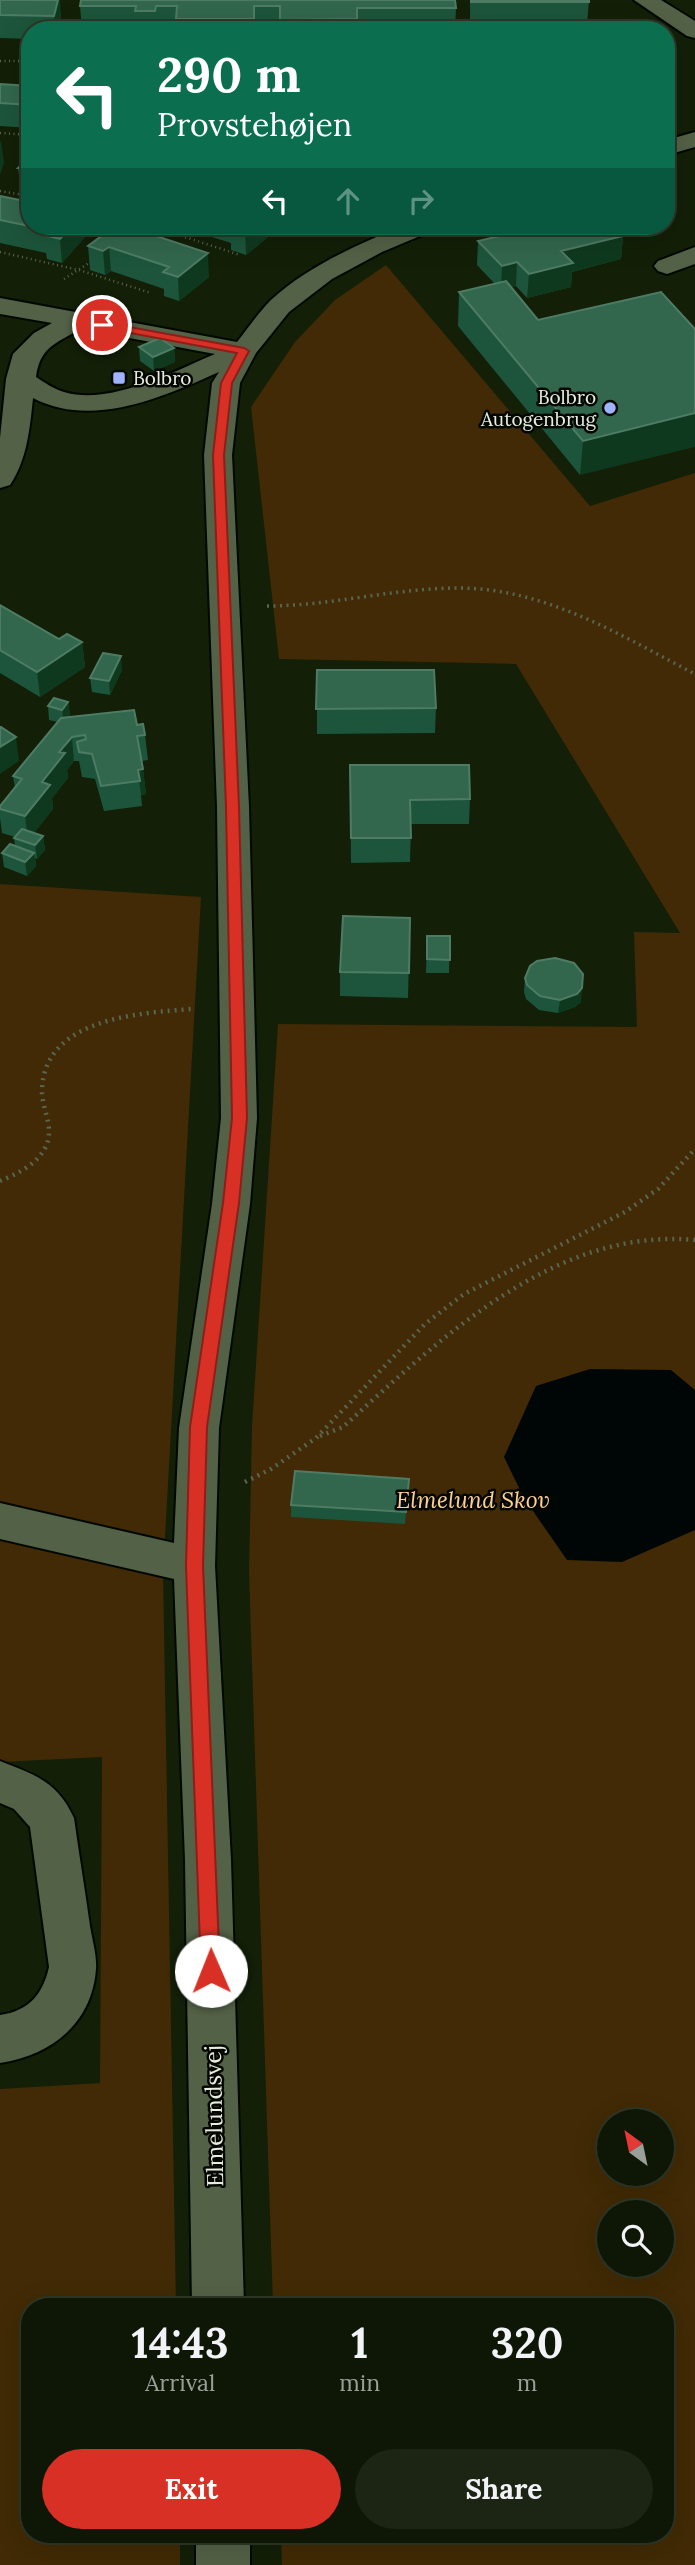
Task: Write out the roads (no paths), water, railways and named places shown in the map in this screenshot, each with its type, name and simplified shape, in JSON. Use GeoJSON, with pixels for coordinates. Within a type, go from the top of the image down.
{"type":"FeatureCollection","features":[{"type":"Feature","properties":{"kind":"street"},"geometry":{"type":"LineString","coordinates":[[645,0],[695,30]]}},
{"type":"Feature","properties":{"kind":"street"},"geometry":{"type":"LineString","coordinates":[[675,145],[695,139]]}},
{"type":"Feature","properties":{"kind":"street","name":"Elmelundsvej"},"geometry":{"type":"LineString","coordinates":[[218,2298],[208,1860],[194,1566],[199,1427],[231,1203],[238,1130],[239,1007],[218,455],[226,383],[244,351],[281,306],[323,274],[373,247],[402,235]]}},
{"type":"Feature","properties":{"kind":"street"},"geometry":{"type":"LineString","coordinates":[[667,266],[695,255]]}},
{"type":"Feature","properties":{"kind":"street"},"geometry":{"type":"LineString","coordinates":[[0,306],[244,351]]}},
{"type":"Feature","properties":{"kind":"street"},"geometry":{"type":"LineString","coordinates":[[0,480],[12,443],[26,354],[77,320]]}},
{"type":"Feature","properties":{"kind":"street"},"geometry":{"type":"LineString","coordinates":[[20,379],[63,401],[99,402],[130,396],[244,351]]}},
{"type":"Feature","properties":{"kind":"street"},"geometry":{"type":"LineString","coordinates":[[0,1521],[194,1566]]}},
{"type":"Feature","properties":{"kind":"street"},"geometry":{"type":"LineString","coordinates":[[0,1782],[30,1794],[51,1818],[73,1967],[66,1997],[48,2020],[13,2037],[0,2039]]}},
{"type":"Feature","properties":{"kind":"street"},"geometry":{"type":"LineString","coordinates":[[223,2543],[223,2565]]}},
{"type":"Feature","properties":{"kind":"place","name":"Bolbro"},"geometry":{"type":"Point","coordinates":[119,378]}},
{"type":"Feature","properties":{"kind":"place","name":"Bolbro Autogenbrug"},"geometry":{"type":"Point","coordinates":[610,408]}},
{"type":"Feature","properties":{"kind":"park label","name":"Elmelund Skov"},"geometry":{"type":"Point","coordinates":[473,1500]}}]}
